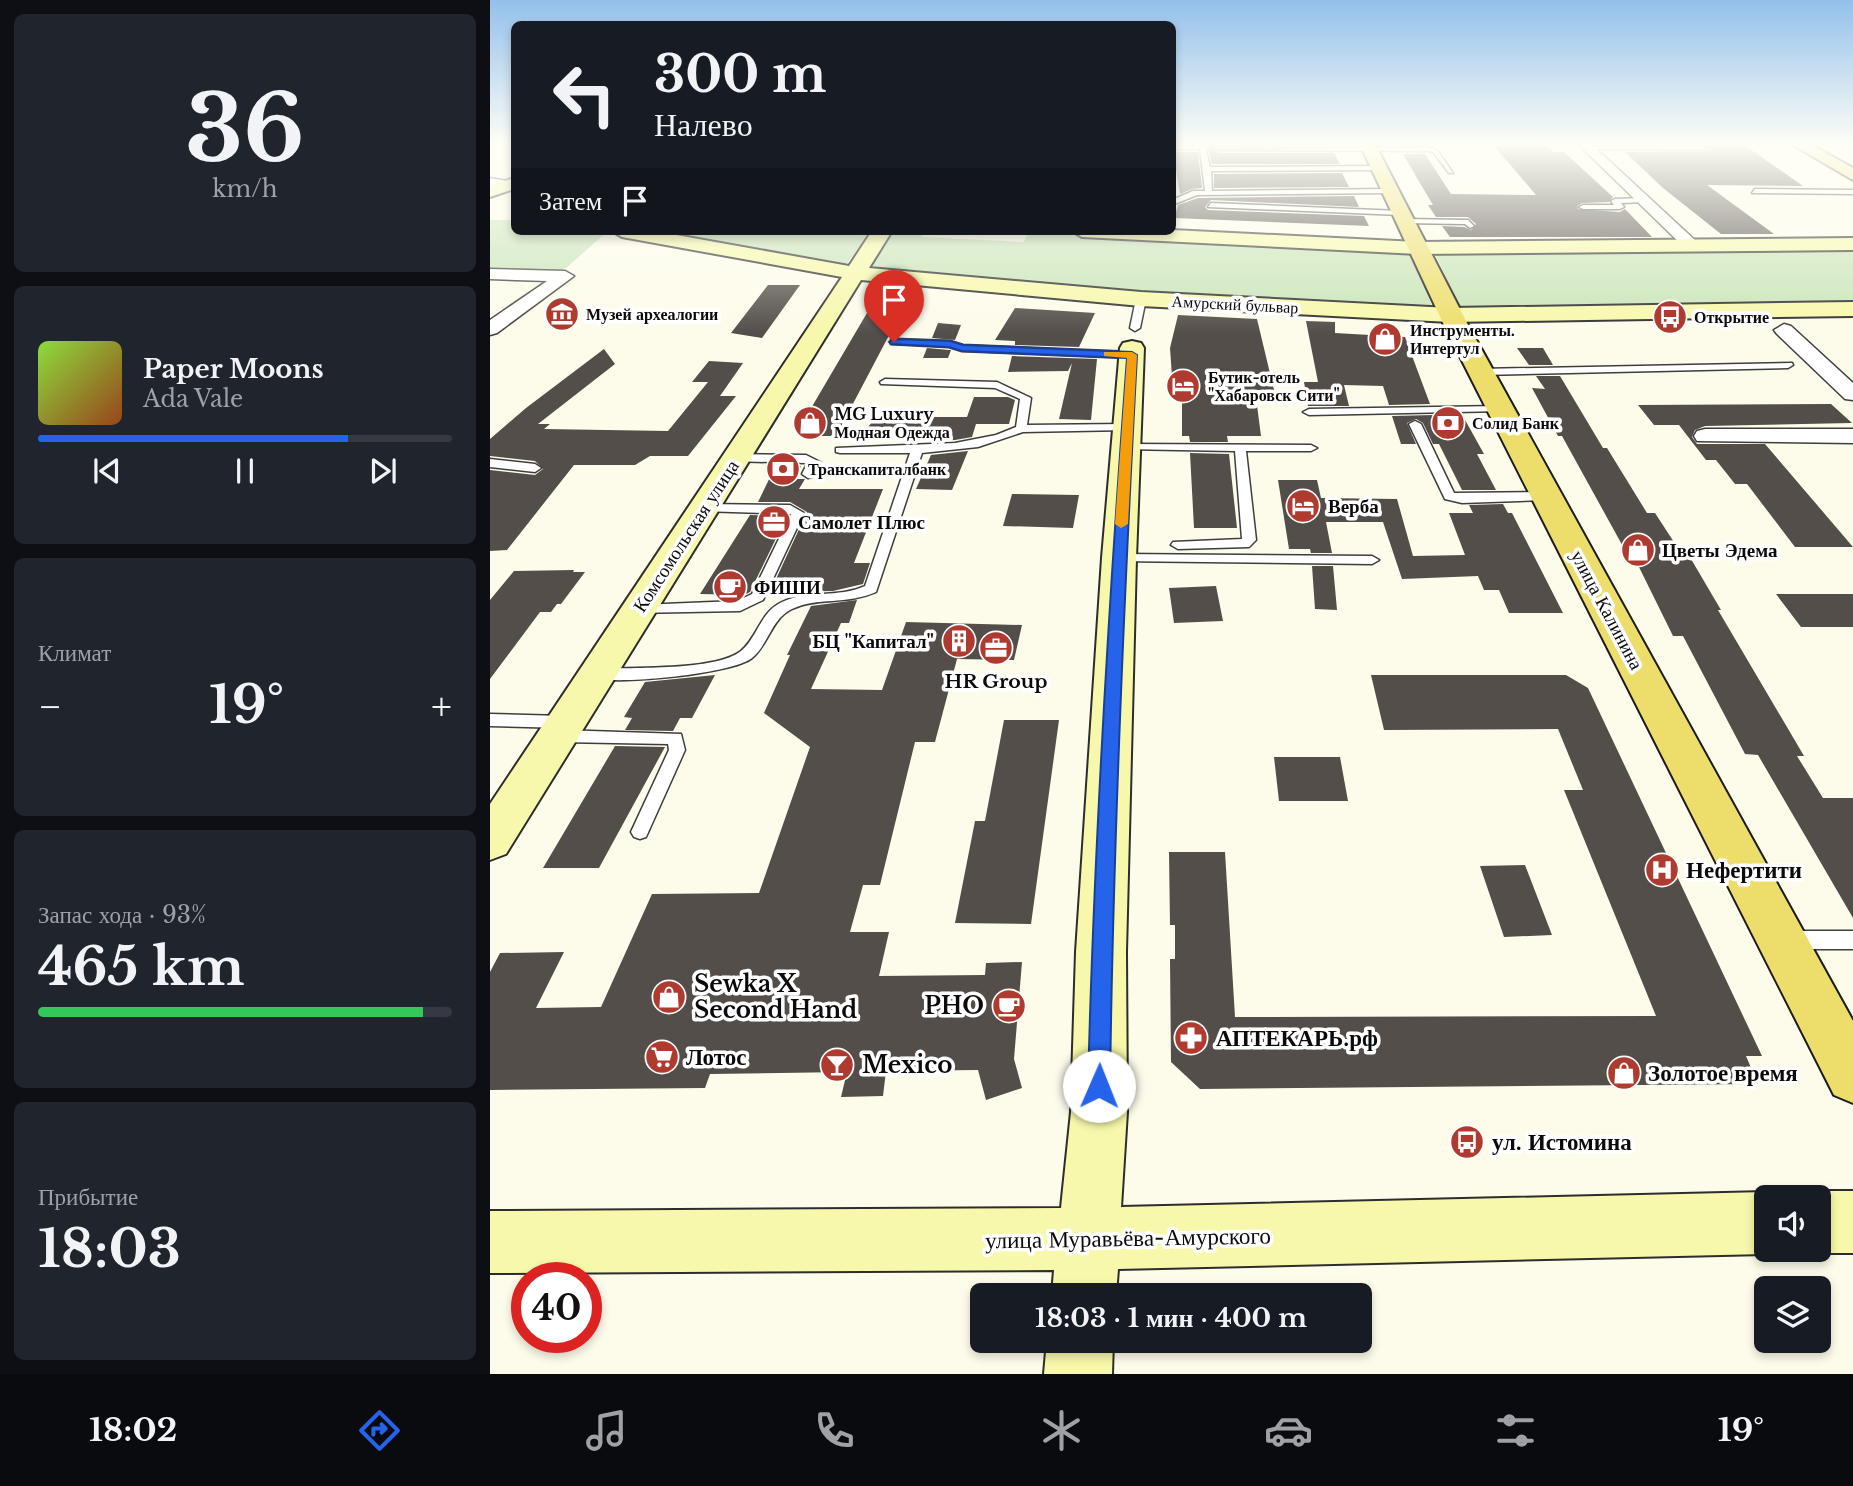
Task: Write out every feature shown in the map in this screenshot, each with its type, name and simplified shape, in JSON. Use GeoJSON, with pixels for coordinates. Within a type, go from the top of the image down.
{"type":"FeatureCollection","features":[{"type":"Feature","properties":{"kind":"main road","name":"улица Калинина"},"geometry":{"type":"LineString","coordinates":[[1398,206],[1450,315],[1853,1076]]}},
{"type":"Feature","properties":{"kind":"street"},"geometry":{"type":"LineString","coordinates":[[1650,206],[1692,246]]}},
{"type":"Feature","properties":{"kind":"street"},"geometry":{"type":"LineString","coordinates":[[1176,231],[1408,227],[1692,246],[1853,244]]}},
{"type":"Feature","properties":{"kind":"street","name":"Амурский бульвар"},"geometry":{"type":"LineString","coordinates":[[644,235],[855,273],[1141,299],[1450,315],[1853,309]]}},
{"type":"Feature","properties":{"kind":"street","name":"Комсомольская улица"},"geometry":{"type":"LineString","coordinates":[[490,841],[879,235]]}},
{"type":"Feature","properties":{"kind":"street"},"geometry":{"type":"LineString","coordinates":[[490,274],[565,275],[490,329]]}},
{"type":"Feature","properties":{"kind":"street"},"geometry":{"type":"LineString","coordinates":[[1784,330],[1853,394]]}},
{"type":"Feature","properties":{"kind":"street"},"geometry":{"type":"LineString","coordinates":[[1084,1283],[1099,1112],[1101,952],[1119,558],[1133,343]]}},
{"type":"Feature","properties":{"kind":"street"},"geometry":{"type":"LineString","coordinates":[[1705,436],[1853,436]]}},
{"type":"Feature","properties":{"kind":"street"},"geometry":{"type":"LineString","coordinates":[[1831,1222],[1853,1222]]}},
{"type":"Feature","properties":{"kind":"street","name":"улица Муравьёва-Амурского"},"geometry":{"type":"LineString","coordinates":[[490,1242],[1026,1240],[1754,1223]]}},
{"type":"Feature","properties":{"kind":"street"},"geometry":{"type":"LineString","coordinates":[[1078,1374],[1079,1353]]}},
{"type":"Feature","properties":{"kind":"lane"},"geometry":{"type":"LineString","coordinates":[[1221,206],[1408,227],[1468,222],[1470,226]]}},
{"type":"Feature","properties":{"kind":"lane"},"geometry":{"type":"LineString","coordinates":[[1583,207],[1619,206]]}},
{"type":"Feature","properties":{"kind":"lane"},"geometry":{"type":"LineString","coordinates":[[894,342],[950,344],[962,348],[1133,343],[1141,299]]}},
{"type":"Feature","properties":{"kind":"lane"},"geometry":{"type":"LineString","coordinates":[[1480,372],[1788,365]]}},
{"type":"Feature","properties":{"kind":"lane"},"geometry":{"type":"LineString","coordinates":[[885,382],[997,385],[1027,398],[1021,429]]}},
{"type":"Feature","properties":{"kind":"lane"},"geometry":{"type":"LineString","coordinates":[[1309,412],[1500,409]]}},
{"type":"Feature","properties":{"kind":"lane"},"geometry":{"type":"LineString","coordinates":[[1415,424],[1449,496],[1462,499],[1546,496]]}},
{"type":"Feature","properties":{"kind":"lane"},"geometry":{"type":"LineString","coordinates":[[840,450],[974,444],[1021,429],[1240,447],[1311,448]]}},
{"type":"Feature","properties":{"kind":"lane"},"geometry":{"type":"LineString","coordinates":[[1178,545],[1244,544],[1249,540],[1240,447]]}},
{"type":"Feature","properties":{"kind":"lane"},"geometry":{"type":"LineString","coordinates":[[597,674],[717,667],[746,655],[776,610],[799,600],[856,598],[871,589],[918,448]]}},
{"type":"Feature","properties":{"kind":"lane"},"geometry":{"type":"LineString","coordinates":[[736,458],[806,459],[814,463],[808,474]]}},
{"type":"Feature","properties":{"kind":"lane"},"geometry":{"type":"LineString","coordinates":[[490,463],[535,468]]}},
{"type":"Feature","properties":{"kind":"lane"},"geometry":{"type":"LineString","coordinates":[[639,610],[740,606],[758,597],[797,513],[790,509],[704,508]]}},
{"type":"Feature","properties":{"kind":"lane"},"geometry":{"type":"LineString","coordinates":[[1119,558],[1372,560]]}},
{"type":"Feature","properties":{"kind":"lane"},"geometry":{"type":"LineString","coordinates":[[490,720],[675,738],[677,750],[640,832]]}},
{"type":"Feature","properties":{"kind":"lane"},"geometry":{"type":"LineString","coordinates":[[1781,940],[1853,940]]}},
{"type":"Feature","properties":{"kind":"green space"},"geometry":{"type":"Polygon","coordinates":[[[490,220],[511,220],[511,235],[603,235],[566,268],[554,272],[490,269],[490,220]]]}},
{"type":"Feature","properties":{"kind":"green space"},"geometry":{"type":"Polygon","coordinates":[[[661,235],[869,235],[844,267],[661,235]]]}},
{"type":"Feature","properties":{"kind":"green space"},"geometry":{"type":"Polygon","coordinates":[[[889,235],[1023,242],[1028,235],[1069,235],[1412,252],[1433,309],[1140,294],[868,269],[889,235]]]}},
{"type":"Feature","properties":{"kind":"green space"},"geometry":{"type":"Polygon","coordinates":[[[1853,249],[1853,304],[1461,309],[1434,252],[1853,249]]]}},
{"type":"Feature","properties":{"kind":"building"},"geometry":{"type":"Polygon","coordinates":[[[1178,206],[1206,206],[1208,210],[1364,216],[1369,226],[1176,218],[1178,206]]]}},
{"type":"Feature","properties":{"kind":"building"},"geometry":{"type":"Polygon","coordinates":[[[1429,206],[1577,206],[1578,209],[1620,212],[1625,209],[1652,237],[1450,237],[1442,226],[1471,230],[1476,224],[1468,217],[1436,217],[1429,206]]]}},
{"type":"Feature","properties":{"kind":"building"},"geometry":{"type":"Polygon","coordinates":[[[1686,206],[1736,206],[1774,234],[1721,234],[1686,206]]]}},
{"type":"Feature","properties":{"kind":"building"},"geometry":{"type":"Polygon","coordinates":[[[768,285],[800,285],[762,338],[731,333],[768,285]]]}},
{"type":"Feature","properties":{"kind":"building"},"geometry":{"type":"Polygon","coordinates":[[[874,301],[906,303],[836,436],[811,436],[800,427],[874,301]]]}},
{"type":"Feature","properties":{"kind":"building"},"geometry":{"type":"Polygon","coordinates":[[[1015,308],[1095,313],[1079,347],[1015,345],[1015,341],[995,340],[1015,308]]]}},
{"type":"Feature","properties":{"kind":"building"},"geometry":{"type":"Polygon","coordinates":[[[1178,315],[1257,319],[1274,390],[1255,390],[1261,436],[1227,436],[1228,442],[1190,442],[1189,436],[1182,436],[1182,391],[1173,391],[1170,348],[1178,315]]]}},
{"type":"Feature","properties":{"kind":"building"},"geometry":{"type":"Polygon","coordinates":[[[1306,321],[1335,322],[1335,333],[1405,337],[1430,404],[1389,405],[1383,386],[1344,385],[1349,406],[1308,406],[1304,382],[1318,382],[1306,321]]]}},
{"type":"Feature","properties":{"kind":"building"},"geometry":{"type":"Polygon","coordinates":[[[938,323],[961,325],[955,340],[932,338],[938,323]]]}},
{"type":"Feature","properties":{"kind":"building"},"geometry":{"type":"Polygon","coordinates":[[[927,348],[951,350],[948,358],[923,358],[927,348]]]}},
{"type":"Feature","properties":{"kind":"building"},"geometry":{"type":"Polygon","coordinates":[[[1517,348],[1543,348],[1553,365],[1529,365],[1517,348]]]}},
{"type":"Feature","properties":{"kind":"building"},"geometry":{"type":"Polygon","coordinates":[[[604,349],[615,364],[538,424],[550,424],[544,429],[668,431],[708,382],[692,382],[709,361],[743,363],[720,396],[736,396],[688,456],[650,456],[635,465],[574,465],[507,550],[490,551],[490,470],[535,475],[543,469],[535,461],[490,456],[490,439],[604,349]]]}},
{"type":"Feature","properties":{"kind":"building"},"geometry":{"type":"Polygon","coordinates":[[[1012,356],[1097,359],[1091,420],[1059,419],[1072,363],[1068,371],[1008,372],[1012,356]]]}},
{"type":"Feature","properties":{"kind":"building"},"geometry":{"type":"Polygon","coordinates":[[[1536,376],[1560,376],[1603,448],[1607,448],[1647,513],[1655,513],[1685,559],[1691,559],[1804,756],[1797,756],[1823,798],[1853,798],[1853,918],[1758,755],[1745,754],[1683,636],[1673,636],[1636,561],[1631,561],[1562,436],[1558,436],[1532,388],[1545,389],[1536,376]]]}},
{"type":"Feature","properties":{"kind":"building"},"geometry":{"type":"Polygon","coordinates":[[[974,397],[1008,397],[1015,400],[1009,424],[976,424],[972,437],[955,440],[937,441],[939,437],[861,436],[876,417],[967,417],[974,397]]]}},
{"type":"Feature","properties":{"kind":"building"},"geometry":{"type":"Polygon","coordinates":[[[1831,404],[1852,423],[1705,426],[1695,430],[1692,437],[1697,444],[1765,444],[1853,547],[1795,547],[1747,484],[1735,484],[1716,460],[1706,460],[1679,425],[1654,425],[1638,405],[1831,404]]]}},
{"type":"Feature","properties":{"kind":"building"},"geometry":{"type":"Polygon","coordinates":[[[1434,415],[1435,419],[1464,418],[1484,454],[1477,454],[1496,490],[1462,490],[1439,444],[1433,444],[1423,423],[1416,419],[1407,423],[1416,444],[1401,444],[1392,416],[1434,415]]]}},
{"type":"Feature","properties":{"kind":"building"},"geometry":{"type":"Polygon","coordinates":[[[968,451],[952,490],[916,489],[931,455],[968,451]]]}},
{"type":"Feature","properties":{"kind":"building"},"geometry":{"type":"Polygon","coordinates":[[[1190,453],[1229,454],[1237,528],[1194,528],[1190,453]]]}},
{"type":"Feature","properties":{"kind":"building"},"geometry":{"type":"Polygon","coordinates":[[[776,465],[801,466],[794,479],[805,479],[799,489],[883,489],[854,563],[870,563],[863,584],[833,591],[770,592],[807,512],[790,502],[758,502],[776,465]]]}},
{"type":"Feature","properties":{"kind":"building"},"geometry":{"type":"Polygon","coordinates":[[[1278,480],[1317,480],[1321,498],[1397,499],[1413,556],[1465,555],[1449,513],[1473,513],[1469,505],[1503,504],[1508,513],[1512,513],[1563,613],[1509,613],[1499,590],[1484,590],[1478,576],[1402,579],[1383,522],[1326,522],[1332,553],[1289,549],[1278,480]]]}},
{"type":"Feature","properties":{"kind":"building"},"geometry":{"type":"Polygon","coordinates":[[[1012,494],[1079,495],[1073,528],[1003,526],[1012,494]]]}},
{"type":"Feature","properties":{"kind":"building"},"geometry":{"type":"Polygon","coordinates":[[[750,515],[787,516],[750,592],[744,595],[700,594],[750,515]]]}},
{"type":"Feature","properties":{"kind":"building"},"geometry":{"type":"Polygon","coordinates":[[[1312,566],[1333,566],[1337,610],[1315,609],[1312,566]]]}},
{"type":"Feature","properties":{"kind":"building"},"geometry":{"type":"Polygon","coordinates":[[[574,570],[573,572],[585,572],[561,604],[557,604],[551,612],[540,612],[490,679],[490,600],[514,571],[574,570]]]}},
{"type":"Feature","properties":{"kind":"building"},"geometry":{"type":"Polygon","coordinates":[[[1216,586],[1223,621],[1174,623],[1169,588],[1216,586]]]}},
{"type":"Feature","properties":{"kind":"building"},"geometry":{"type":"Polygon","coordinates":[[[1776,594],[1853,594],[1853,627],[1801,627],[1776,594]]]}},
{"type":"Feature","properties":{"kind":"building"},"geometry":{"type":"Polygon","coordinates":[[[857,600],[849,623],[841,623],[811,689],[882,690],[906,622],[1022,625],[1014,660],[957,659],[935,742],[915,742],[880,885],[863,885],[850,932],[889,932],[879,976],[985,975],[986,963],[1022,962],[1014,1059],[1022,1088],[986,1100],[978,1070],[886,1071],[883,1096],[841,1097],[847,1072],[710,1074],[705,1088],[490,1090],[490,972],[500,953],[564,952],[536,1008],[601,1007],[652,894],[759,893],[810,747],[764,713],[790,655],[787,655],[811,606],[857,600]]]}},
{"type":"Feature","properties":{"kind":"building"},"geometry":{"type":"Polygon","coordinates":[[[715,675],[692,718],[680,718],[673,731],[625,730],[632,718],[624,717],[645,682],[715,675]]]}},
{"type":"Feature","properties":{"kind":"building"},"geometry":{"type":"Polygon","coordinates":[[[1371,675],[1566,675],[1588,688],[1762,1056],[1746,1056],[1758,1084],[1200,1089],[1171,1062],[1170,959],[1175,959],[1175,925],[1170,925],[1169,852],[1225,852],[1235,1017],[1656,1016],[1564,790],[1583,790],[1558,729],[1384,730],[1371,675]]]}},
{"type":"Feature","properties":{"kind":"building"},"geometry":{"type":"Polygon","coordinates":[[[1004,720],[1059,720],[1031,924],[955,923],[975,821],[985,821],[1004,720]]]}},
{"type":"Feature","properties":{"kind":"building"},"geometry":{"type":"Polygon","coordinates":[[[615,746],[665,747],[599,868],[543,868],[615,746]]]}},
{"type":"Feature","properties":{"kind":"building"},"geometry":{"type":"Polygon","coordinates":[[[1274,757],[1340,757],[1348,801],[1279,801],[1274,757]]]}},
{"type":"Feature","properties":{"kind":"building"},"geometry":{"type":"Polygon","coordinates":[[[1525,865],[1552,935],[1504,937],[1480,866],[1525,865]]]}},
{"type":"Feature","properties":{"kind":"slow traffic"},"geometry":{"type":"LineString","coordinates":[[1107,354],[1132,355],[1121,524]]}},
{"type":"Feature","properties":{"kind":"place","name":"Музей археалогии"},"geometry":{"type":"Point","coordinates":[562,314]}},
{"type":"Feature","properties":{"kind":"place","name":"Открытие"},"geometry":{"type":"Point","coordinates":[1670,317]}},
{"type":"Feature","properties":{"kind":"place","name":"Инструменты. Интертул"},"geometry":{"type":"Point","coordinates":[1385,339]}},
{"type":"Feature","properties":{"kind":"place","name":"Бутик-отель \"Хабаровск Сити\""},"geometry":{"type":"Point","coordinates":[1183,386]}},
{"type":"Feature","properties":{"kind":"place","name":"MG Luxury Модная Одежда"},"geometry":{"type":"Point","coordinates":[810,423]}},
{"type":"Feature","properties":{"kind":"place","name":"Солид Банк"},"geometry":{"type":"Point","coordinates":[1448,423]}},
{"type":"Feature","properties":{"kind":"place","name":"Транскапиталбанк"},"geometry":{"type":"Point","coordinates":[783,469]}},
{"type":"Feature","properties":{"kind":"place","name":"Верба"},"geometry":{"type":"Point","coordinates":[1303,506]}},
{"type":"Feature","properties":{"kind":"place","name":"Самолет Плюс"},"geometry":{"type":"Point","coordinates":[774,522]}},
{"type":"Feature","properties":{"kind":"place","name":"Цветы Эдема"},"geometry":{"type":"Point","coordinates":[1638,550]}},
{"type":"Feature","properties":{"kind":"place","name":"ФИШИ"},"geometry":{"type":"Point","coordinates":[730,587]}},
{"type":"Feature","properties":{"kind":"place","name":"БЦ \"Капитал\""},"geometry":{"type":"Point","coordinates":[959,641]}},
{"type":"Feature","properties":{"kind":"place","name":"HR Group"},"geometry":{"type":"Point","coordinates":[996,648]}},
{"type":"Feature","properties":{"kind":"place","name":"Нефертити"},"geometry":{"type":"Point","coordinates":[1662,870]}},
{"type":"Feature","properties":{"kind":"place","name":"Sewka X Second Hand"},"geometry":{"type":"Point","coordinates":[669,997]}},
{"type":"Feature","properties":{"kind":"place","name":"PHO"},"geometry":{"type":"Point","coordinates":[1009,1006]}},
{"type":"Feature","properties":{"kind":"place","name":"АПТЕКАРЬ.рф"},"geometry":{"type":"Point","coordinates":[1191,1038]}},
{"type":"Feature","properties":{"kind":"place","name":"Лотос"},"geometry":{"type":"Point","coordinates":[662,1057]}},
{"type":"Feature","properties":{"kind":"place","name":"Mexico"},"geometry":{"type":"Point","coordinates":[837,1065]}},
{"type":"Feature","properties":{"kind":"place","name":"Золотое время"},"geometry":{"type":"Point","coordinates":[1624,1073]}},
{"type":"Feature","properties":{"kind":"place","name":"ул. Истомина"},"geometry":{"type":"Point","coordinates":[1467,1142]}},
{"type":"Feature","properties":{"kind":"route"},"geometry":{"type":"LineString","coordinates":[[894,342],[950,344],[962,348],[1132,355],[1119,558],[1102,926],[1099,1086]]}}]}
